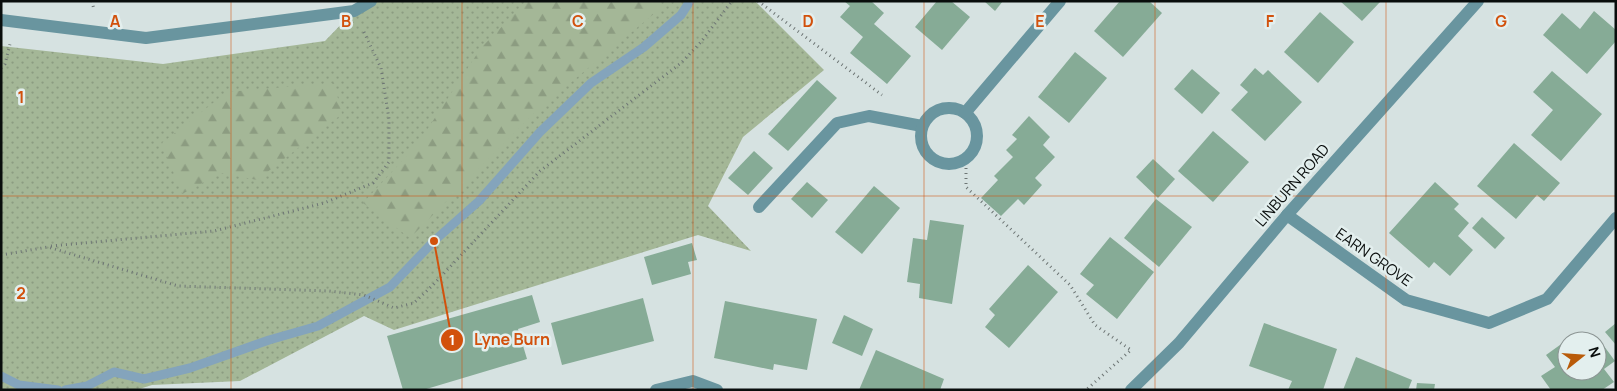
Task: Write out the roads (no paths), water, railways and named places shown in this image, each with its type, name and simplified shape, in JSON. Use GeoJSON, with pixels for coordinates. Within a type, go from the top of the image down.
{"type":"FeatureCollection","features":[{"type":"Feature","properties":{"kind":"street"},"geometry":{"type":"LineString","coordinates":[[1,20],[146,38],[354,11],[371,1]]}},
{"type":"Feature","properties":{"kind":"street"},"geometry":{"type":"LineString","coordinates":[[965,112],[1060,1]]}},
{"type":"Feature","properties":{"kind":"street","name":"LINBURN ROAD"},"geometry":{"type":"LineString","coordinates":[[1131,390],[1179,343],[1287,215],[1478,1]]}},
{"type":"Feature","properties":{"kind":"street"},"geometry":{"type":"LineString","coordinates":[[956,108],[965,112],[971,118],[977,135],[976,144],[966,158],[950,164],[934,159],[923,146],[920,138],[922,126],[931,114],[938,109],[956,108]]}},
{"type":"Feature","properties":{"kind":"street"},"geometry":{"type":"LineString","coordinates":[[759,206],[837,123],[869,116],[922,126]]}},
{"type":"Feature","properties":{"kind":"street","name":"EARN GROVE"},"geometry":{"type":"LineString","coordinates":[[1287,215],[1406,300],[1490,323],[1547,300],[1616,218]]}},
{"type":"Feature","properties":{"kind":"street"},"geometry":{"type":"LineString","coordinates":[[656,390],[693,381],[717,390]]}},
{"type":"Feature","properties":{"kind":"waterway"},"geometry":{"type":"LineString","coordinates":[[65,390],[87,386],[114,372],[144,379],[190,368],[269,340],[318,326],[390,287],[434,241],[479,201],[540,132],[591,83],[644,47],[681,15],[690,1]]}},
{"type":"Feature","properties":{"kind":"waterway"},"geometry":{"type":"LineString","coordinates":[[1,376],[19,385],[58,390]]}},
{"type":"Feature","properties":{"kind":"place","name":"Lyne Burn"},"geometry":{"type":"Point","coordinates":[434,241]}}]}
